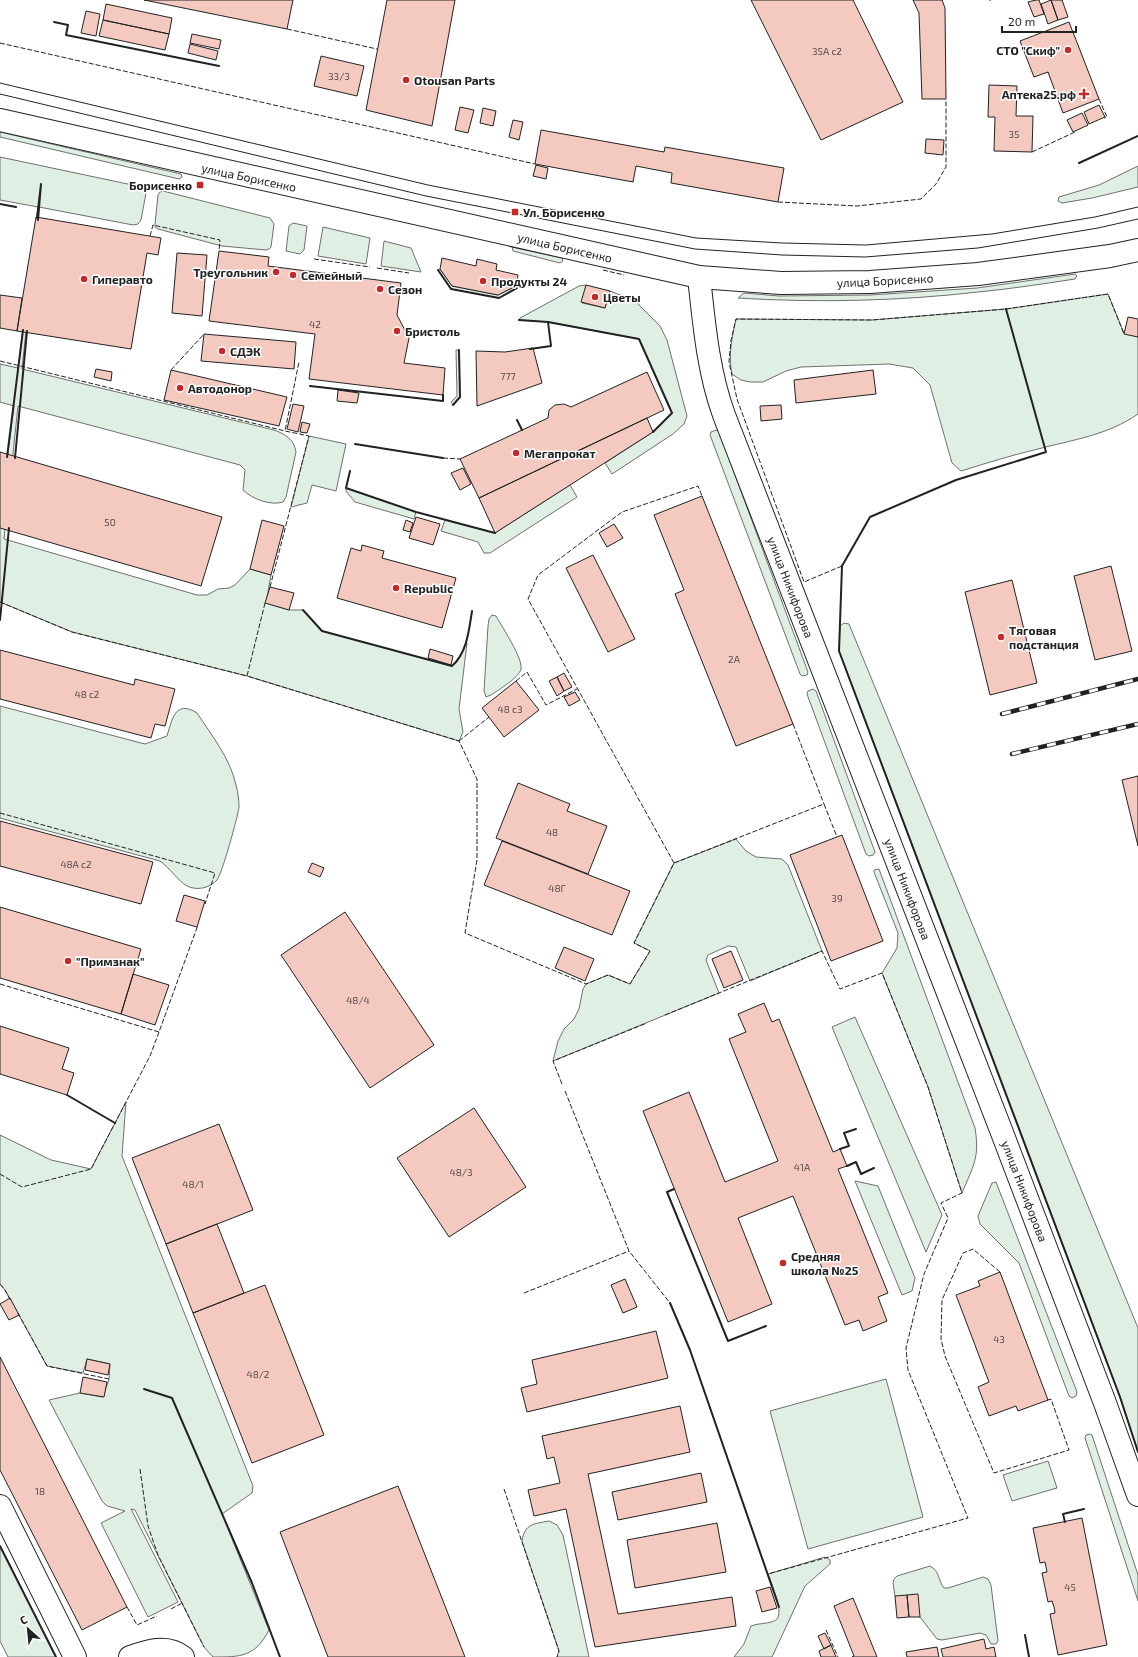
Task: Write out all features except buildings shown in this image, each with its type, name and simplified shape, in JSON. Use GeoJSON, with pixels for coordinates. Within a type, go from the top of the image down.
{"type":"FeatureCollection","features":[{"type":"Feature","properties":{"kind":"main road","name":"улица Борисенко"},"geometry":{"type":"LineString","coordinates":[[0,120],[700,277],[781,283],[870,282],[978,274],[1110,256],[1138,250]]}},
{"type":"Feature","properties":{"kind":"main road","name":"улица Никифорова"},"geometry":{"type":"LineString","coordinates":[[700,277],[711,367],[721,408],[1004,1138],[1105,1403],[1138,1495]]}},
{"type":"Feature","properties":{"kind":"main road"},"geometry":{"type":"LineString","coordinates":[[0,1506],[75,1657]]}},
{"type":"Feature","properties":{"kind":"main road"},"geometry":{"type":"LineString","coordinates":[[130,1657],[153,1650],[168,1650],[183,1657]]}},
{"type":"Feature","properties":{"kind":"green space"},"geometry":{"type":"Polygon","coordinates":[[[0,132],[181,174],[182,177],[179,179],[0,137],[0,132]]]}},
{"type":"Feature","properties":{"kind":"green space"},"geometry":{"type":"Polygon","coordinates":[[[0,157],[142,187],[146,193],[141,220],[138,224],[133,225],[39,207],[22,369],[274,430],[282,433],[291,440],[296,452],[286,497],[283,502],[273,503],[256,499],[243,490],[245,470],[240,465],[18,406],[4,539],[197,595],[207,595],[218,589],[229,588],[235,585],[250,569],[271,575],[266,603],[289,610],[303,610],[322,631],[451,666],[456,663],[467,643],[459,709],[463,732],[459,741],[247,676],[72,632],[0,602],[0,515],[14,406],[0,402],[0,364],[18,368],[38,207],[0,200],[0,157]]]}},
{"type":"Feature","properties":{"kind":"green space"},"geometry":{"type":"Polygon","coordinates":[[[1138,166],[1138,187],[1092,198],[1062,203],[1058,201],[1059,197],[1099,185],[1138,166]]]}},
{"type":"Feature","properties":{"kind":"green space"},"geometry":{"type":"Polygon","coordinates":[[[163,191],[270,218],[274,224],[271,247],[266,250],[222,246],[158,229],[155,227],[155,224],[158,195],[163,191]]]}},
{"type":"Feature","properties":{"kind":"green space"},"geometry":{"type":"Polygon","coordinates":[[[293,223],[307,226],[304,250],[300,254],[286,251],[289,226],[293,223]]]}},
{"type":"Feature","properties":{"kind":"green space"},"geometry":{"type":"Polygon","coordinates":[[[323,227],[370,238],[366,264],[318,256],[323,227]]]}},
{"type":"Feature","properties":{"kind":"green space"},"geometry":{"type":"Polygon","coordinates":[[[384,241],[411,248],[421,272],[381,266],[384,241]]]}},
{"type":"Feature","properties":{"kind":"green space"},"geometry":{"type":"Polygon","coordinates":[[[512,247],[562,258],[563,261],[560,263],[513,251],[512,247]]]}},
{"type":"Feature","properties":{"kind":"green space"},"geometry":{"type":"Polygon","coordinates":[[[440,269],[452,286],[498,295],[516,286],[517,288],[499,298],[451,289],[438,270],[440,269]]]}},
{"type":"Feature","properties":{"kind":"green space"},"geometry":{"type":"Polygon","coordinates":[[[1075,274],[1077,276],[1075,279],[1014,288],[949,295],[828,301],[738,298],[744,293],[779,296],[870,295],[977,288],[1075,274]]]}},
{"type":"Feature","properties":{"kind":"green space"},"geometry":{"type":"Polygon","coordinates":[[[586,285],[582,303],[605,308],[610,291],[635,301],[660,326],[667,340],[687,416],[684,424],[673,434],[612,474],[605,463],[653,432],[672,413],[639,339],[548,322],[519,320],[520,318],[579,286],[586,285]]]}},
{"type":"Feature","properties":{"kind":"green space"},"geometry":{"type":"Polygon","coordinates":[[[1108,294],[1124,333],[1138,337],[1138,414],[1102,432],[1077,440],[1009,456],[961,471],[952,463],[930,385],[913,368],[889,364],[801,367],[786,371],[763,382],[741,380],[732,374],[730,353],[736,319],[872,320],[1006,309],[1108,294]]]}},
{"type":"Feature","properties":{"kind":"green space"},"geometry":{"type":"Polygon","coordinates":[[[456,350],[459,350],[460,397],[453,405],[451,402],[457,396],[456,350]]]}},
{"type":"Feature","properties":{"kind":"green space"},"geometry":{"type":"Polygon","coordinates":[[[716,430],[719,432],[808,672],[807,675],[802,676],[800,674],[710,435],[711,432],[716,430]]]}},
{"type":"Feature","properties":{"kind":"green space"},"geometry":{"type":"Polygon","coordinates":[[[309,436],[346,444],[336,491],[312,485],[307,503],[291,507],[309,436]]]}},
{"type":"Feature","properties":{"kind":"green space"},"geometry":{"type":"Polygon","coordinates":[[[570,485],[577,497],[490,553],[484,553],[478,542],[441,531],[445,520],[495,533],[570,485]]]}},
{"type":"Feature","properties":{"kind":"green space"},"geometry":{"type":"Polygon","coordinates":[[[346,488],[416,512],[414,519],[355,502],[346,491],[346,488]]]}},
{"type":"Feature","properties":{"kind":"green space"},"geometry":{"type":"Polygon","coordinates":[[[492,615],[496,616],[512,642],[521,664],[521,669],[512,680],[486,697],[484,691],[488,626],[489,619],[492,615]]]}},
{"type":"Feature","properties":{"kind":"green space"},"geometry":{"type":"Polygon","coordinates":[[[844,623],[849,624],[1138,1328],[1138,1452],[1120,1397],[839,651],[840,626],[844,623]]]}},
{"type":"Feature","properties":{"kind":"green space"},"geometry":{"type":"Polygon","coordinates":[[[813,689],[816,691],[875,852],[873,855],[869,856],[866,854],[807,694],[808,691],[813,689]]]}},
{"type":"Feature","properties":{"kind":"green space"},"geometry":{"type":"Polygon","coordinates":[[[0,706],[145,744],[167,736],[173,718],[179,710],[184,708],[190,709],[197,713],[225,756],[233,775],[238,796],[239,807],[236,821],[226,857],[217,880],[207,887],[191,888],[180,881],[160,861],[0,818],[0,706]]]}},
{"type":"Feature","properties":{"kind":"green space"},"geometry":{"type":"Polygon","coordinates":[[[736,839],[746,851],[756,857],[782,859],[788,865],[822,951],[750,981],[736,947],[728,946],[708,955],[706,960],[719,993],[553,1061],[558,1041],[564,1029],[574,1019],[579,1009],[583,989],[586,984],[608,975],[630,984],[650,951],[634,943],[674,863],[736,839]]]}},
{"type":"Feature","properties":{"kind":"green space"},"geometry":{"type":"Polygon","coordinates":[[[879,869],[975,1128],[977,1147],[976,1155],[962,1193],[928,1087],[882,973],[897,948],[898,933],[874,872],[874,870],[879,869]]]}},
{"type":"Feature","properties":{"kind":"green space"},"geometry":{"type":"Polygon","coordinates":[[[855,1017],[942,1215],[926,1252],[832,1027],[855,1017]]]}},
{"type":"Feature","properties":{"kind":"green space"},"geometry":{"type":"Polygon","coordinates":[[[126,1102],[122,1156],[253,1486],[252,1493],[222,1514],[269,1630],[258,1646],[246,1654],[239,1656],[213,1657],[204,1647],[135,1510],[131,1509],[178,1602],[148,1617],[101,1523],[125,1511],[107,1506],[102,1501],[49,1400],[80,1393],[103,1397],[109,1379],[110,1364],[87,1359],[83,1373],[47,1366],[5,1290],[0,1284],[0,1135],[51,1160],[91,1169],[126,1102]]]}},
{"type":"Feature","properties":{"kind":"green space"},"geometry":{"type":"Polygon","coordinates":[[[855,1181],[878,1186],[915,1278],[912,1291],[902,1295],[855,1181]]]}},
{"type":"Feature","properties":{"kind":"green space"},"geometry":{"type":"Polygon","coordinates":[[[996,1182],[1077,1392],[1076,1396],[1072,1398],[1069,1396],[1019,1263],[980,1224],[978,1216],[992,1183],[996,1182]]]}},
{"type":"Feature","properties":{"kind":"green space"},"geometry":{"type":"Polygon","coordinates":[[[886,1379],[923,1517],[808,1549],[770,1411],[886,1379]]]}},
{"type":"Feature","properties":{"kind":"green space"},"geometry":{"type":"Polygon","coordinates":[[[1086,1435],[1092,1435],[1138,1575],[1138,1601],[1085,1438],[1086,1435]]]}},
{"type":"Feature","properties":{"kind":"green space"},"geometry":{"type":"Polygon","coordinates":[[[1048,1461],[1057,1488],[1012,1501],[1003,1475],[1048,1461]]]}},
{"type":"Feature","properties":{"kind":"green space"},"geometry":{"type":"Polygon","coordinates":[[[549,1521],[557,1525],[563,1535],[589,1657],[557,1657],[559,1651],[522,1541],[525,1531],[531,1525],[549,1521]]]}},
{"type":"Feature","properties":{"kind":"green space"},"geometry":{"type":"Polygon","coordinates":[[[0,1546],[56,1657],[8,1657],[0,1641],[0,1546]]]}},
{"type":"Feature","properties":{"kind":"green space"},"geometry":{"type":"Polygon","coordinates":[[[825,1557],[830,1560],[830,1564],[805,1586],[772,1657],[734,1657],[744,1644],[751,1626],[776,1620],[778,1616],[778,1605],[768,1574],[825,1557]]]}},
{"type":"Feature","properties":{"kind":"green space"},"geometry":{"type":"Polygon","coordinates":[[[930,1566],[936,1571],[944,1588],[983,1577],[988,1579],[991,1585],[998,1641],[996,1644],[991,1644],[986,1635],[980,1633],[942,1640],[937,1639],[920,1617],[895,1596],[893,1583],[897,1576],[930,1566]]]}},
{"type":"Feature","properties":{"kind":"tram line"},"geometry":{"type":"LineString","coordinates":[[0,83],[428,185],[696,238],[782,243],[866,245],[992,234],[1095,217],[1138,207]]}},
{"type":"Feature","properties":{"kind":"tram line"},"geometry":{"type":"LineString","coordinates":[[0,94],[426,196],[695,249],[782,255],[865,257],[978,248],[1098,228],[1138,219]]}},
{"type":"Feature","properties":{"kind":"railway"},"geometry":{"type":"LineString","coordinates":[[1002,714],[1138,679]]}},
{"type":"Feature","properties":{"kind":"railway"},"geometry":{"type":"LineString","coordinates":[[1012,754],[1138,724]]}},
{"type":"Feature","properties":{"kind":"fence"},"geometry":{"type":"LineString","coordinates":[[287,29],[377,49]]}},
{"type":"Feature","properties":{"kind":"fence"},"geometry":{"type":"LineString","coordinates":[[0,43],[535,164]]}},
{"type":"Feature","properties":{"kind":"fence"},"geometry":{"type":"LineString","coordinates":[[778,202],[857,206],[921,199],[936,184],[946,167],[946,99]]}},
{"type":"Feature","properties":{"kind":"fence"},"geometry":{"type":"LineString","coordinates":[[1099,99],[1107,117],[1104,118]]}},
{"type":"Feature","properties":{"kind":"fence"},"geometry":{"type":"LineString","coordinates":[[1032,152],[1075,132]]}},
{"type":"Feature","properties":{"kind":"fence"},"geometry":{"type":"LineString","coordinates":[[150,236],[153,225],[220,240],[219,251]]}},
{"type":"Feature","properties":{"kind":"fence"},"geometry":{"type":"LineString","coordinates":[[314,259],[370,267]]}},
{"type":"Feature","properties":{"kind":"fence"},"geometry":{"type":"LineString","coordinates":[[377,268],[409,273]]}},
{"type":"Feature","properties":{"kind":"fence"},"geometry":{"type":"LineString","coordinates":[[603,270],[624,275]]}},
{"type":"Feature","properties":{"kind":"fence"},"geometry":{"type":"LineString","coordinates":[[842,566],[804,582],[737,399],[729,362],[731,340],[736,319],[872,320],[1006,309],[1108,294],[1124,334]]}},
{"type":"Feature","properties":{"kind":"fence"},"geometry":{"type":"LineString","coordinates":[[171,370],[204,334]]}},
{"type":"Feature","properties":{"kind":"fence"},"geometry":{"type":"LineString","coordinates":[[0,361],[285,431]]}},
{"type":"Feature","properties":{"kind":"fence"},"geometry":{"type":"LineString","coordinates":[[270,587],[309,436],[285,431],[299,362]]}},
{"type":"Feature","properties":{"kind":"fence"},"geometry":{"type":"LineString","coordinates":[[443,458],[460,459]]}},
{"type":"Feature","properties":{"kind":"fence"},"geometry":{"type":"LineString","coordinates":[[674,863],[528,599],[538,575],[622,512],[698,486],[702,496]]}},
{"type":"Feature","properties":{"kind":"fence"},"geometry":{"type":"LineString","coordinates":[[0,602],[72,632],[247,676]]}},
{"type":"Feature","properties":{"kind":"fence"},"geometry":{"type":"LineString","coordinates":[[265,603],[247,676],[459,741],[477,779],[477,860],[465,933],[586,984],[608,975],[630,984],[650,951],[634,943],[674,863],[824,804],[837,837]]}},
{"type":"Feature","properties":{"kind":"fence"},"geometry":{"type":"LineString","coordinates":[[516,681],[527,672],[546,705],[577,689]]}},
{"type":"Feature","properties":{"kind":"fence"},"geometry":{"type":"LineString","coordinates":[[459,741],[489,717]]}},
{"type":"Feature","properties":{"kind":"fence"},"geometry":{"type":"LineString","coordinates":[[793,724],[824,804]]}},
{"type":"Feature","properties":{"kind":"fence"},"geometry":{"type":"LineString","coordinates":[[0,813],[215,873],[205,904]]}},
{"type":"Feature","properties":{"kind":"fence"},"geometry":{"type":"LineString","coordinates":[[0,984],[159,1032],[198,925]]}},
{"type":"Feature","properties":{"kind":"fence"},"geometry":{"type":"LineString","coordinates":[[665,1015],[822,951],[840,989],[882,973],[928,1087],[962,1193],[941,1203],[948,1218],[924,1274],[906,1348],[908,1370],[968,1518],[768,1574]]}},
{"type":"Feature","properties":{"kind":"fence"},"geometry":{"type":"LineString","coordinates":[[562,1084],[553,1061],[647,1023]]}},
{"type":"Feature","properties":{"kind":"fence"},"geometry":{"type":"LineString","coordinates":[[0,1174],[22,1187],[91,1169],[150,1056],[159,1032]]}},
{"type":"Feature","properties":{"kind":"fence"},"geometry":{"type":"LineString","coordinates":[[565,1091],[629,1251],[670,1303]]}},
{"type":"Feature","properties":{"kind":"fence"},"geometry":{"type":"LineString","coordinates":[[1000,1272],[973,1249],[963,1253],[942,1300],[941,1339],[945,1356],[994,1473],[1069,1450],[1051,1399],[1048,1400]]}},
{"type":"Feature","properties":{"kind":"fence"},"geometry":{"type":"LineString","coordinates":[[524,1293],[629,1251]]}},
{"type":"Feature","properties":{"kind":"fence"},"geometry":{"type":"LineString","coordinates":[[0,1284],[11,1301]]}},
{"type":"Feature","properties":{"kind":"fence"},"geometry":{"type":"LineString","coordinates":[[18,1313],[47,1366],[109,1379]]}},
{"type":"Feature","properties":{"kind":"fence"},"geometry":{"type":"LineString","coordinates":[[140,1469],[148,1526],[158,1555],[204,1647]]}},
{"type":"Feature","properties":{"kind":"fence"},"geometry":{"type":"LineString","coordinates":[[504,1489],[559,1651],[557,1657]]}},
{"type":"Feature","properties":{"kind":"fence"},"geometry":{"type":"LineString","coordinates":[[171,1609],[182,1603]]}},
{"type":"Feature","properties":{"kind":"fence"},"geometry":{"type":"LineString","coordinates":[[127,1607],[137,1625],[157,1616]]}},
{"type":"Feature","properties":{"kind":"fence"},"geometry":{"type":"LineString","coordinates":[[826,1630],[838,1657]]}},
{"type":"Feature","properties":{"kind":"wall"},"geometry":{"type":"LineString","coordinates":[[54,22],[68,25],[66,35],[219,66]]}},
{"type":"Feature","properties":{"kind":"wall"},"geometry":{"type":"LineString","coordinates":[[1079,163],[1138,136]]}},
{"type":"Feature","properties":{"kind":"wall"},"geometry":{"type":"LineString","coordinates":[[37,218],[41,184],[38,220]]}},
{"type":"Feature","properties":{"kind":"wall"},"geometry":{"type":"LineString","coordinates":[[0,204],[16,207]]}},
{"type":"Feature","properties":{"kind":"wall"},"geometry":{"type":"LineString","coordinates":[[438,270],[451,289],[499,298],[517,288]]}},
{"type":"Feature","properties":{"kind":"wall"},"geometry":{"type":"LineString","coordinates":[[1006,309],[1046,452],[956,480],[870,517],[842,566],[839,651],[1120,1397],[1138,1452]]}},
{"type":"Feature","properties":{"kind":"wall"},"geometry":{"type":"LineString","coordinates":[[519,320],[548,322]]}},
{"type":"Feature","properties":{"kind":"wall"},"geometry":{"type":"LineString","coordinates":[[530,349],[551,346],[548,322],[639,339],[672,413],[653,432]]}},
{"type":"Feature","properties":{"kind":"wall"},"geometry":{"type":"LineString","coordinates":[[7,457],[23,330]]}},
{"type":"Feature","properties":{"kind":"wall"},"geometry":{"type":"LineString","coordinates":[[15,458],[27,331]]}},
{"type":"Feature","properties":{"kind":"wall"},"geometry":{"type":"LineString","coordinates":[[453,405],[460,397],[459,350]]}},
{"type":"Feature","properties":{"kind":"wall"},"geometry":{"type":"LineString","coordinates":[[310,386],[443,401],[443,395]]}},
{"type":"Feature","properties":{"kind":"wall"},"geometry":{"type":"LineString","coordinates":[[517,420],[522,430]]}},
{"type":"Feature","properties":{"kind":"wall"},"geometry":{"type":"LineString","coordinates":[[355,444],[443,458]]}},
{"type":"Feature","properties":{"kind":"wall"},"geometry":{"type":"LineString","coordinates":[[350,471],[346,488],[416,512],[495,533]]}},
{"type":"Feature","properties":{"kind":"wall"},"geometry":{"type":"LineString","coordinates":[[0,620],[9,528]]}},
{"type":"Feature","properties":{"kind":"wall"},"geometry":{"type":"LineString","coordinates":[[303,610],[322,631],[452,666],[457,661],[464,648],[472,611]]}},
{"type":"Feature","properties":{"kind":"wall"},"geometry":{"type":"LineString","coordinates":[[67,1095],[115,1123]]}},
{"type":"Feature","properties":{"kind":"wall"},"geometry":{"type":"LineString","coordinates":[[840,1149],[849,1146],[844,1133],[856,1129]]}},
{"type":"Feature","properties":{"kind":"wall"},"geometry":{"type":"LineString","coordinates":[[847,1166],[856,1162],[861,1174],[874,1168]]}},
{"type":"Feature","properties":{"kind":"wall"},"geometry":{"type":"LineString","coordinates":[[674,1189],[667,1192],[728,1341],[766,1326]]}},
{"type":"Feature","properties":{"kind":"wall"},"geometry":{"type":"LineString","coordinates":[[670,1303],[690,1350],[779,1607]]}},
{"type":"Feature","properties":{"kind":"wall"},"geometry":{"type":"LineString","coordinates":[[144,1389],[172,1398],[252,1583],[280,1657]]}},
{"type":"Feature","properties":{"kind":"wall"},"geometry":{"type":"LineString","coordinates":[[1065,1522],[1063,1514],[1084,1509]]}},
{"type":"Feature","properties":{"kind":"wall"},"geometry":{"type":"LineString","coordinates":[[0,1546],[56,1657]]}},
{"type":"Feature","properties":{"kind":"wall"},"geometry":{"type":"LineString","coordinates":[[1025,1635],[1029,1657]]}},
{"type":"Feature","properties":{"kind":"place","name":"СТО \"Скиф\""},"geometry":{"type":"Point","coordinates":[1068,50]}},
{"type":"Feature","properties":{"kind":"place","name":"Otousan Parts"},"geometry":{"type":"Point","coordinates":[406,80]}},
{"type":"Feature","properties":{"kind":"place","name":"Аптека25.рф"},"geometry":{"type":"Point","coordinates":[1084,94]}},
{"type":"Feature","properties":{"kind":"place","name":"Борисенко"},"geometry":{"type":"Point","coordinates":[200,185]}},
{"type":"Feature","properties":{"kind":"place","name":"Ул. Борисенко"},"geometry":{"type":"Point","coordinates":[515,212]}},
{"type":"Feature","properties":{"kind":"place","name":"Треугольник"},"geometry":{"type":"Point","coordinates":[276,272]}},
{"type":"Feature","properties":{"kind":"place","name":"Семейный"},"geometry":{"type":"Point","coordinates":[293,275]}},
{"type":"Feature","properties":{"kind":"place","name":"Гиперавто"},"geometry":{"type":"Point","coordinates":[84,279]}},
{"type":"Feature","properties":{"kind":"place","name":"Продукты 24"},"geometry":{"type":"Point","coordinates":[483,281]}},
{"type":"Feature","properties":{"kind":"place","name":"Сезон"},"geometry":{"type":"Point","coordinates":[380,289]}},
{"type":"Feature","properties":{"kind":"place","name":"Цветы"},"geometry":{"type":"Point","coordinates":[595,297]}},
{"type":"Feature","properties":{"kind":"place","name":"Бристоль"},"geometry":{"type":"Point","coordinates":[397,331]}},
{"type":"Feature","properties":{"kind":"place","name":"СДЭК"},"geometry":{"type":"Point","coordinates":[222,351]}},
{"type":"Feature","properties":{"kind":"place","name":"Автодонор"},"geometry":{"type":"Point","coordinates":[180,388]}},
{"type":"Feature","properties":{"kind":"place","name":"Мегапрокат"},"geometry":{"type":"Point","coordinates":[516,453]}},
{"type":"Feature","properties":{"kind":"place","name":"Republic"},"geometry":{"type":"Point","coordinates":[396,588]}},
{"type":"Feature","properties":{"kind":"place","name":"Тяговая подстанция"},"geometry":{"type":"Point","coordinates":[1001,637]}},
{"type":"Feature","properties":{"kind":"place","name":"\"Примзнак\""},"geometry":{"type":"Point","coordinates":[68,961]}},
{"type":"Feature","properties":{"kind":"place","name":"Средняя школа №25"},"geometry":{"type":"Point","coordinates":[783,1263]}}]}
